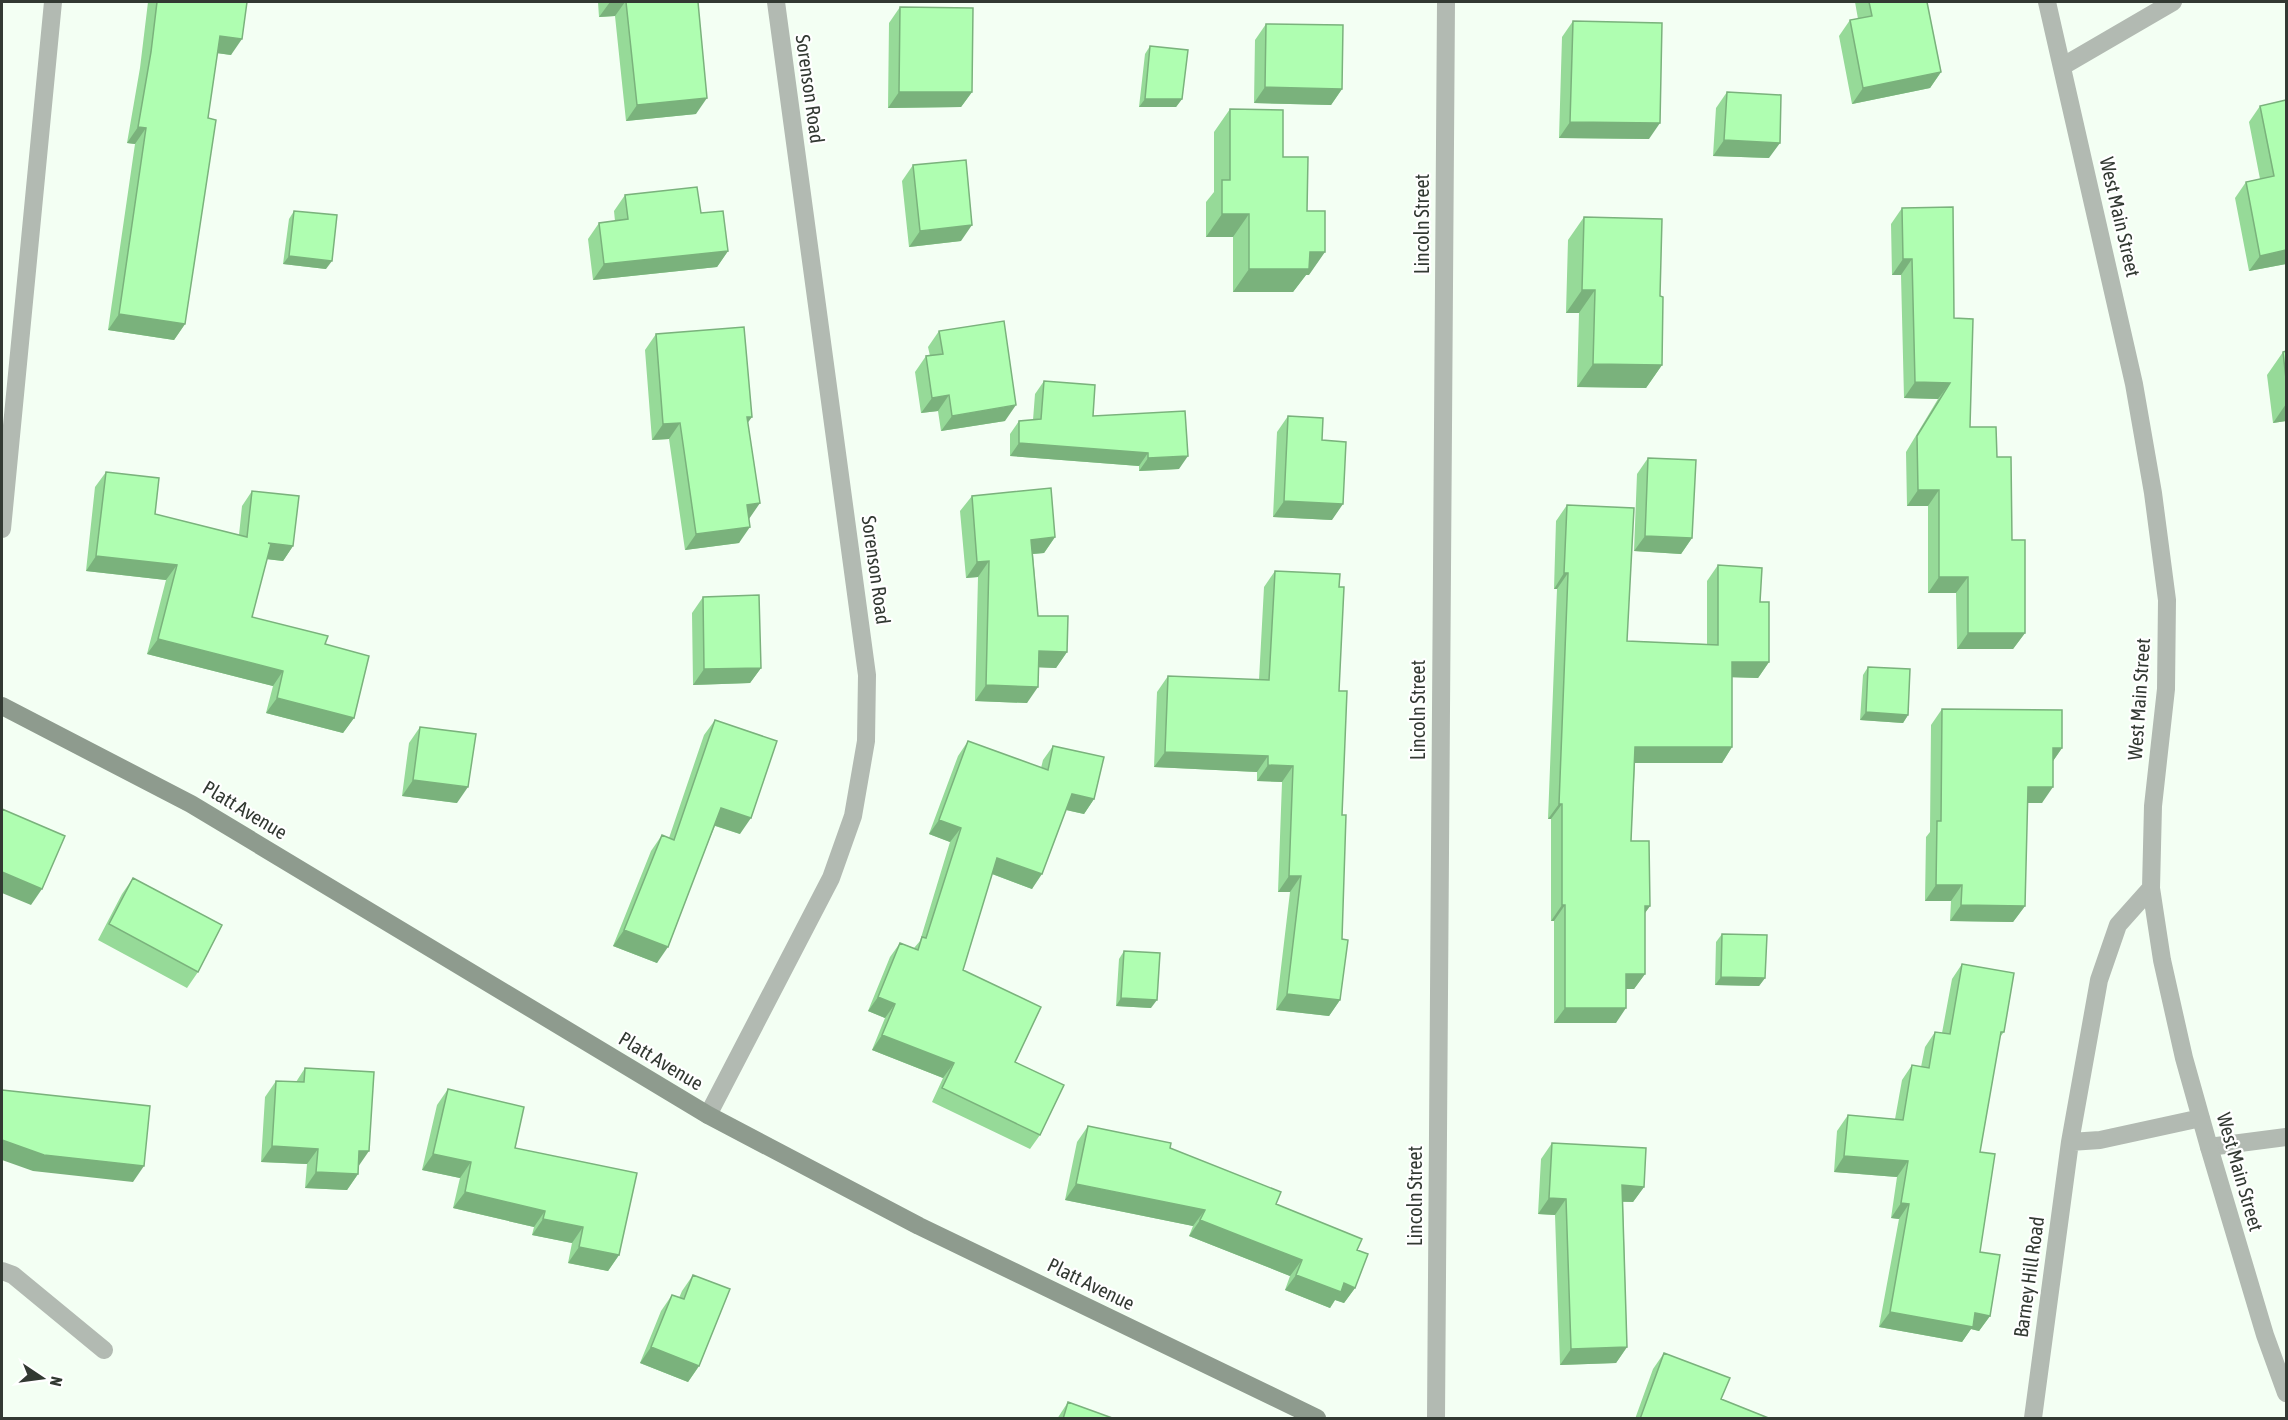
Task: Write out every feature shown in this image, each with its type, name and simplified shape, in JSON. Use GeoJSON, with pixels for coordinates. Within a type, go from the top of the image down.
{"type":"FeatureCollection","features":[{"type":"Feature","properties":{"kind":"main road","name":"Platt Avenue"},"geometry":{"type":"LineString","coordinates":[[2,706],[191,804],[708,1115],[920,1226],[1317,1419]]}},
{"type":"Feature","properties":{"kind":"street"},"geometry":{"type":"LineString","coordinates":[[2,528],[53,2]]}},
{"type":"Feature","properties":{"kind":"street","name":"Sorenson Road"},"geometry":{"type":"LineString","coordinates":[[708,1115],[831,878],[853,816],[866,741],[867,675],[776,2]]}},
{"type":"Feature","properties":{"kind":"street","name":"Lincoln Street"},"geometry":{"type":"LineString","coordinates":[[1436,1419],[1446,2]]}},
{"type":"Feature","properties":{"kind":"street","name":"West Main Street"},"geometry":{"type":"LineString","coordinates":[[2047,2],[2134,384],[2153,493],[2167,600],[2166,689],[2152,806],[2151,888],[2162,960],[2184,1058],[2209,1147],[2265,1335],[2286,1393]]}},
{"type":"Feature","properties":{"kind":"street"},"geometry":{"type":"LineString","coordinates":[[2063,66],[2174,2]]}},
{"type":"Feature","properties":{"kind":"street","name":"Barney Hill Road"},"geometry":{"type":"LineString","coordinates":[[2033,1419],[2070,1142],[2099,980],[2118,925],[2151,888]]}},
{"type":"Feature","properties":{"kind":"street"},"geometry":{"type":"LineString","coordinates":[[2070,1142],[2100,1140],[2201,1118]]}},
{"type":"Feature","properties":{"kind":"street"},"geometry":{"type":"LineString","coordinates":[[2209,1147],[2286,1137]]}},
{"type":"Feature","properties":{"kind":"street"},"geometry":{"type":"LineString","coordinates":[[2,1271],[12,1275],[104,1350]]}},
{"type":"Feature","properties":{"kind":"building"},"geometry":{"type":"Polygon","coordinates":[[[157,2],[247,2],[242,39],[220,36],[208,118],[216,120],[185,324],[119,314],[146,128],[138,127],[157,2]]]}},
{"type":"Feature","properties":{"kind":"building"},"geometry":{"type":"Polygon","coordinates":[[[626,2],[698,2],[707,98],[637,105],[626,2]]]}},
{"type":"Feature","properties":{"kind":"building"},"geometry":{"type":"Polygon","coordinates":[[[1869,2],[1927,2],[1941,72],[1863,88],[1850,20],[1872,16],[1869,2]]]}},
{"type":"Feature","properties":{"kind":"building"},"geometry":{"type":"Polygon","coordinates":[[[900,7],[973,8],[972,92],[899,92],[900,7]]]}},
{"type":"Feature","properties":{"kind":"building"},"geometry":{"type":"Polygon","coordinates":[[[1573,21],[1662,23],[1660,123],[1570,122],[1573,21]]]}},
{"type":"Feature","properties":{"kind":"building"},"geometry":{"type":"Polygon","coordinates":[[[1266,24],[1343,25],[1342,89],[1265,87],[1266,24]]]}},
{"type":"Feature","properties":{"kind":"building"},"geometry":{"type":"Polygon","coordinates":[[[1150,46],[1188,50],[1182,99],[1145,99],[1150,46]]]}},
{"type":"Feature","properties":{"kind":"building"},"geometry":{"type":"Polygon","coordinates":[[[1727,92],[1781,95],[1780,143],[1724,140],[1727,92]]]}},
{"type":"Feature","properties":{"kind":"building"},"geometry":{"type":"Polygon","coordinates":[[[2286,100],[2286,250],[2260,256],[2246,182],[2274,176],[2260,106],[2286,100]]]}},
{"type":"Feature","properties":{"kind":"building"},"geometry":{"type":"Polygon","coordinates":[[[1230,109],[1283,110],[1283,157],[1308,157],[1307,211],[1325,211],[1325,252],[1310,252],[1309,269],[1249,269],[1249,214],[1222,214],[1222,180],[1230,180],[1230,109]]]}},
{"type":"Feature","properties":{"kind":"building"},"geometry":{"type":"Polygon","coordinates":[[[966,160],[972,225],[920,231],[913,165],[966,160]]]}},
{"type":"Feature","properties":{"kind":"building"},"geometry":{"type":"Polygon","coordinates":[[[697,187],[701,213],[723,211],[728,251],[604,264],[599,223],[628,219],[625,195],[697,187]]]}},
{"type":"Feature","properties":{"kind":"building"},"geometry":{"type":"Polygon","coordinates":[[[1953,207],[1954,318],[1973,319],[1970,427],[1996,427],[1997,457],[2011,457],[2012,540],[2025,540],[2025,633],[1968,633],[1968,577],[1939,577],[1939,490],[1918,490],[1917,436],[1950,383],[1915,382],[1912,259],[1903,259],[1902,208],[1953,207]]]}},
{"type":"Feature","properties":{"kind":"building"},"geometry":{"type":"Polygon","coordinates":[[[294,211],[337,215],[332,261],[289,256],[294,211]]]}},
{"type":"Feature","properties":{"kind":"building"},"geometry":{"type":"Polygon","coordinates":[[[1584,217],[1662,219],[1660,296],[1663,297],[1662,365],[1593,364],[1595,290],[1582,290],[1584,217]]]}},
{"type":"Feature","properties":{"kind":"building"},"geometry":{"type":"Polygon","coordinates":[[[1004,321],[1016,405],[952,416],[949,395],[932,398],[926,356],[943,354],[939,331],[1004,321]]]}},
{"type":"Feature","properties":{"kind":"building"},"geometry":{"type":"Polygon","coordinates":[[[744,327],[752,417],[747,417],[760,503],[747,505],[750,527],[696,534],[680,423],[663,424],[656,334],[744,327]]]}},
{"type":"Feature","properties":{"kind":"building"},"geometry":{"type":"Polygon","coordinates":[[[2286,351],[2286,379],[2283,352],[2286,351]]]}},
{"type":"Feature","properties":{"kind":"building"},"geometry":{"type":"Polygon","coordinates":[[[1044,381],[1095,385],[1093,416],[1185,411],[1188,456],[1148,458],[1148,453],[1019,443],[1019,421],[1041,419],[1044,381]]]}},
{"type":"Feature","properties":{"kind":"building"},"geometry":{"type":"Polygon","coordinates":[[[1288,416],[1323,418],[1322,440],[1346,442],[1343,504],[1284,501],[1288,416]]]}},
{"type":"Feature","properties":{"kind":"building"},"geometry":{"type":"Polygon","coordinates":[[[1648,458],[1696,460],[1692,538],[1645,536],[1648,458]]]}},
{"type":"Feature","properties":{"kind":"building"},"geometry":{"type":"Polygon","coordinates":[[[106,472],[159,478],[155,514],[247,537],[252,491],[299,496],[293,546],[268,543],[271,544],[252,617],[328,636],[325,644],[369,656],[354,718],[277,698],[283,671],[158,639],[177,565],[96,556],[106,472]]]}},
{"type":"Feature","properties":{"kind":"building"},"geometry":{"type":"Polygon","coordinates":[[[1051,488],[1055,537],[1031,540],[1038,616],[1068,616],[1067,652],[1039,651],[1038,687],[986,685],[989,561],[977,562],[972,496],[1051,488]]]}},
{"type":"Feature","properties":{"kind":"building"},"geometry":{"type":"Polygon","coordinates":[[[1567,505],[1634,508],[1627,641],[1718,645],[1718,565],[1762,568],[1760,602],[1769,602],[1769,662],[1732,662],[1732,747],[1635,747],[1631,841],[1649,841],[1650,906],[1645,906],[1645,974],[1626,974],[1626,1008],[1565,1008],[1565,905],[1562,905],[1562,804],[1559,804],[1568,573],[1564,573],[1567,505]]]}},
{"type":"Feature","properties":{"kind":"building"},"geometry":{"type":"Polygon","coordinates":[[[1275,571],[1340,574],[1339,587],[1344,587],[1339,691],[1347,691],[1342,815],[1346,815],[1342,939],[1348,940],[1340,1000],[1287,994],[1301,876],[1289,876],[1293,766],[1268,765],[1268,756],[1165,752],[1168,676],[1269,680],[1275,571]]]}},
{"type":"Feature","properties":{"kind":"building"},"geometry":{"type":"Polygon","coordinates":[[[759,595],[761,668],[704,669],[703,597],[759,595]]]}},
{"type":"Feature","properties":{"kind":"building"},"geometry":{"type":"Polygon","coordinates":[[[1868,667],[1910,669],[1908,715],[1866,712],[1868,667]]]}},
{"type":"Feature","properties":{"kind":"building"},"geometry":{"type":"Polygon","coordinates":[[[1942,709],[2062,710],[2062,748],[2053,748],[2053,787],[2028,787],[2025,906],[1961,905],[1962,885],[1936,885],[1937,821],[1941,821],[1942,709]]]}},
{"type":"Feature","properties":{"kind":"building"},"geometry":{"type":"Polygon","coordinates":[[[715,720],[777,741],[751,818],[721,808],[668,947],[624,930],[662,835],[674,840],[715,720]]]}},
{"type":"Feature","properties":{"kind":"building"},"geometry":{"type":"Polygon","coordinates":[[[420,727],[476,734],[468,787],[413,780],[420,727]]]}},
{"type":"Feature","properties":{"kind":"building"},"geometry":{"type":"Polygon","coordinates":[[[968,741],[1048,770],[1053,746],[1104,757],[1094,799],[1072,794],[1042,874],[997,858],[963,970],[1041,1007],[1015,1062],[1064,1085],[1040,1135],[942,1088],[954,1063],[882,1035],[895,1004],[878,997],[900,943],[918,950],[922,937],[926,938],[961,828],[939,820],[968,741]]]}},
{"type":"Feature","properties":{"kind":"building"},"geometry":{"type":"Polygon","coordinates":[[[2,809],[65,836],[42,889],[2,872],[2,809]]]}},
{"type":"Feature","properties":{"kind":"building"},"geometry":{"type":"Polygon","coordinates":[[[133,878],[222,925],[198,972],[109,924],[133,878]]]}},
{"type":"Feature","properties":{"kind":"building"},"geometry":{"type":"Polygon","coordinates":[[[1722,934],[1767,935],[1765,978],[1721,977],[1722,934]]]}},
{"type":"Feature","properties":{"kind":"building"},"geometry":{"type":"Polygon","coordinates":[[[1124,951],[1160,953],[1157,1000],[1121,998],[1124,951]]]}},
{"type":"Feature","properties":{"kind":"building"},"geometry":{"type":"Polygon","coordinates":[[[1962,964],[2014,973],[1980,1152],[1995,1154],[1980,1252],[2000,1255],[1990,1316],[1975,1313],[1973,1327],[1890,1312],[1909,1204],[1901,1203],[1908,1161],[1844,1156],[1848,1115],[1903,1120],[1912,1065],[1929,1068],[1935,1032],[1950,1034],[1962,964]]]}},
{"type":"Feature","properties":{"kind":"building"},"geometry":{"type":"Polygon","coordinates":[[[305,1068],[374,1072],[369,1151],[359,1151],[358,1174],[316,1172],[318,1149],[272,1146],[276,1081],[304,1082],[305,1068]]]}},
{"type":"Feature","properties":{"kind":"building"},"geometry":{"type":"Polygon","coordinates":[[[448,1089],[524,1107],[515,1148],[637,1173],[619,1255],[579,1247],[583,1227],[543,1219],[545,1211],[465,1192],[471,1162],[433,1154],[448,1089]]]}},
{"type":"Feature","properties":{"kind":"building"},"geometry":{"type":"Polygon","coordinates":[[[2,1090],[150,1106],[144,1166],[44,1155],[2,1140],[2,1090]]]}},
{"type":"Feature","properties":{"kind":"building"},"geometry":{"type":"Polygon","coordinates":[[[1088,1126],[1171,1143],[1170,1148],[1281,1192],[1276,1204],[1362,1239],[1357,1250],[1368,1254],[1355,1288],[1344,1283],[1341,1292],[1296,1275],[1302,1260],[1200,1220],[1205,1210],[1076,1184],[1088,1126]]]}},
{"type":"Feature","properties":{"kind":"building"},"geometry":{"type":"Polygon","coordinates":[[[1552,1143],[1646,1148],[1644,1187],[1622,1185],[1627,1347],[1571,1349],[1566,1199],[1549,1198],[1552,1143]]]}},
{"type":"Feature","properties":{"kind":"building"},"geometry":{"type":"Polygon","coordinates":[[[693,1275],[730,1289],[699,1366],[651,1347],[672,1295],[684,1299],[693,1275]]]}},
{"type":"Feature","properties":{"kind":"building"},"geometry":{"type":"Polygon","coordinates":[[[1664,1353],[1730,1378],[1721,1399],[1771,1419],[1640,1419],[1664,1353]]]}},
{"type":"Feature","properties":{"kind":"building"},"geometry":{"type":"Polygon","coordinates":[[[1068,1402],[1115,1419],[1063,1419],[1068,1402]]]}}]}
